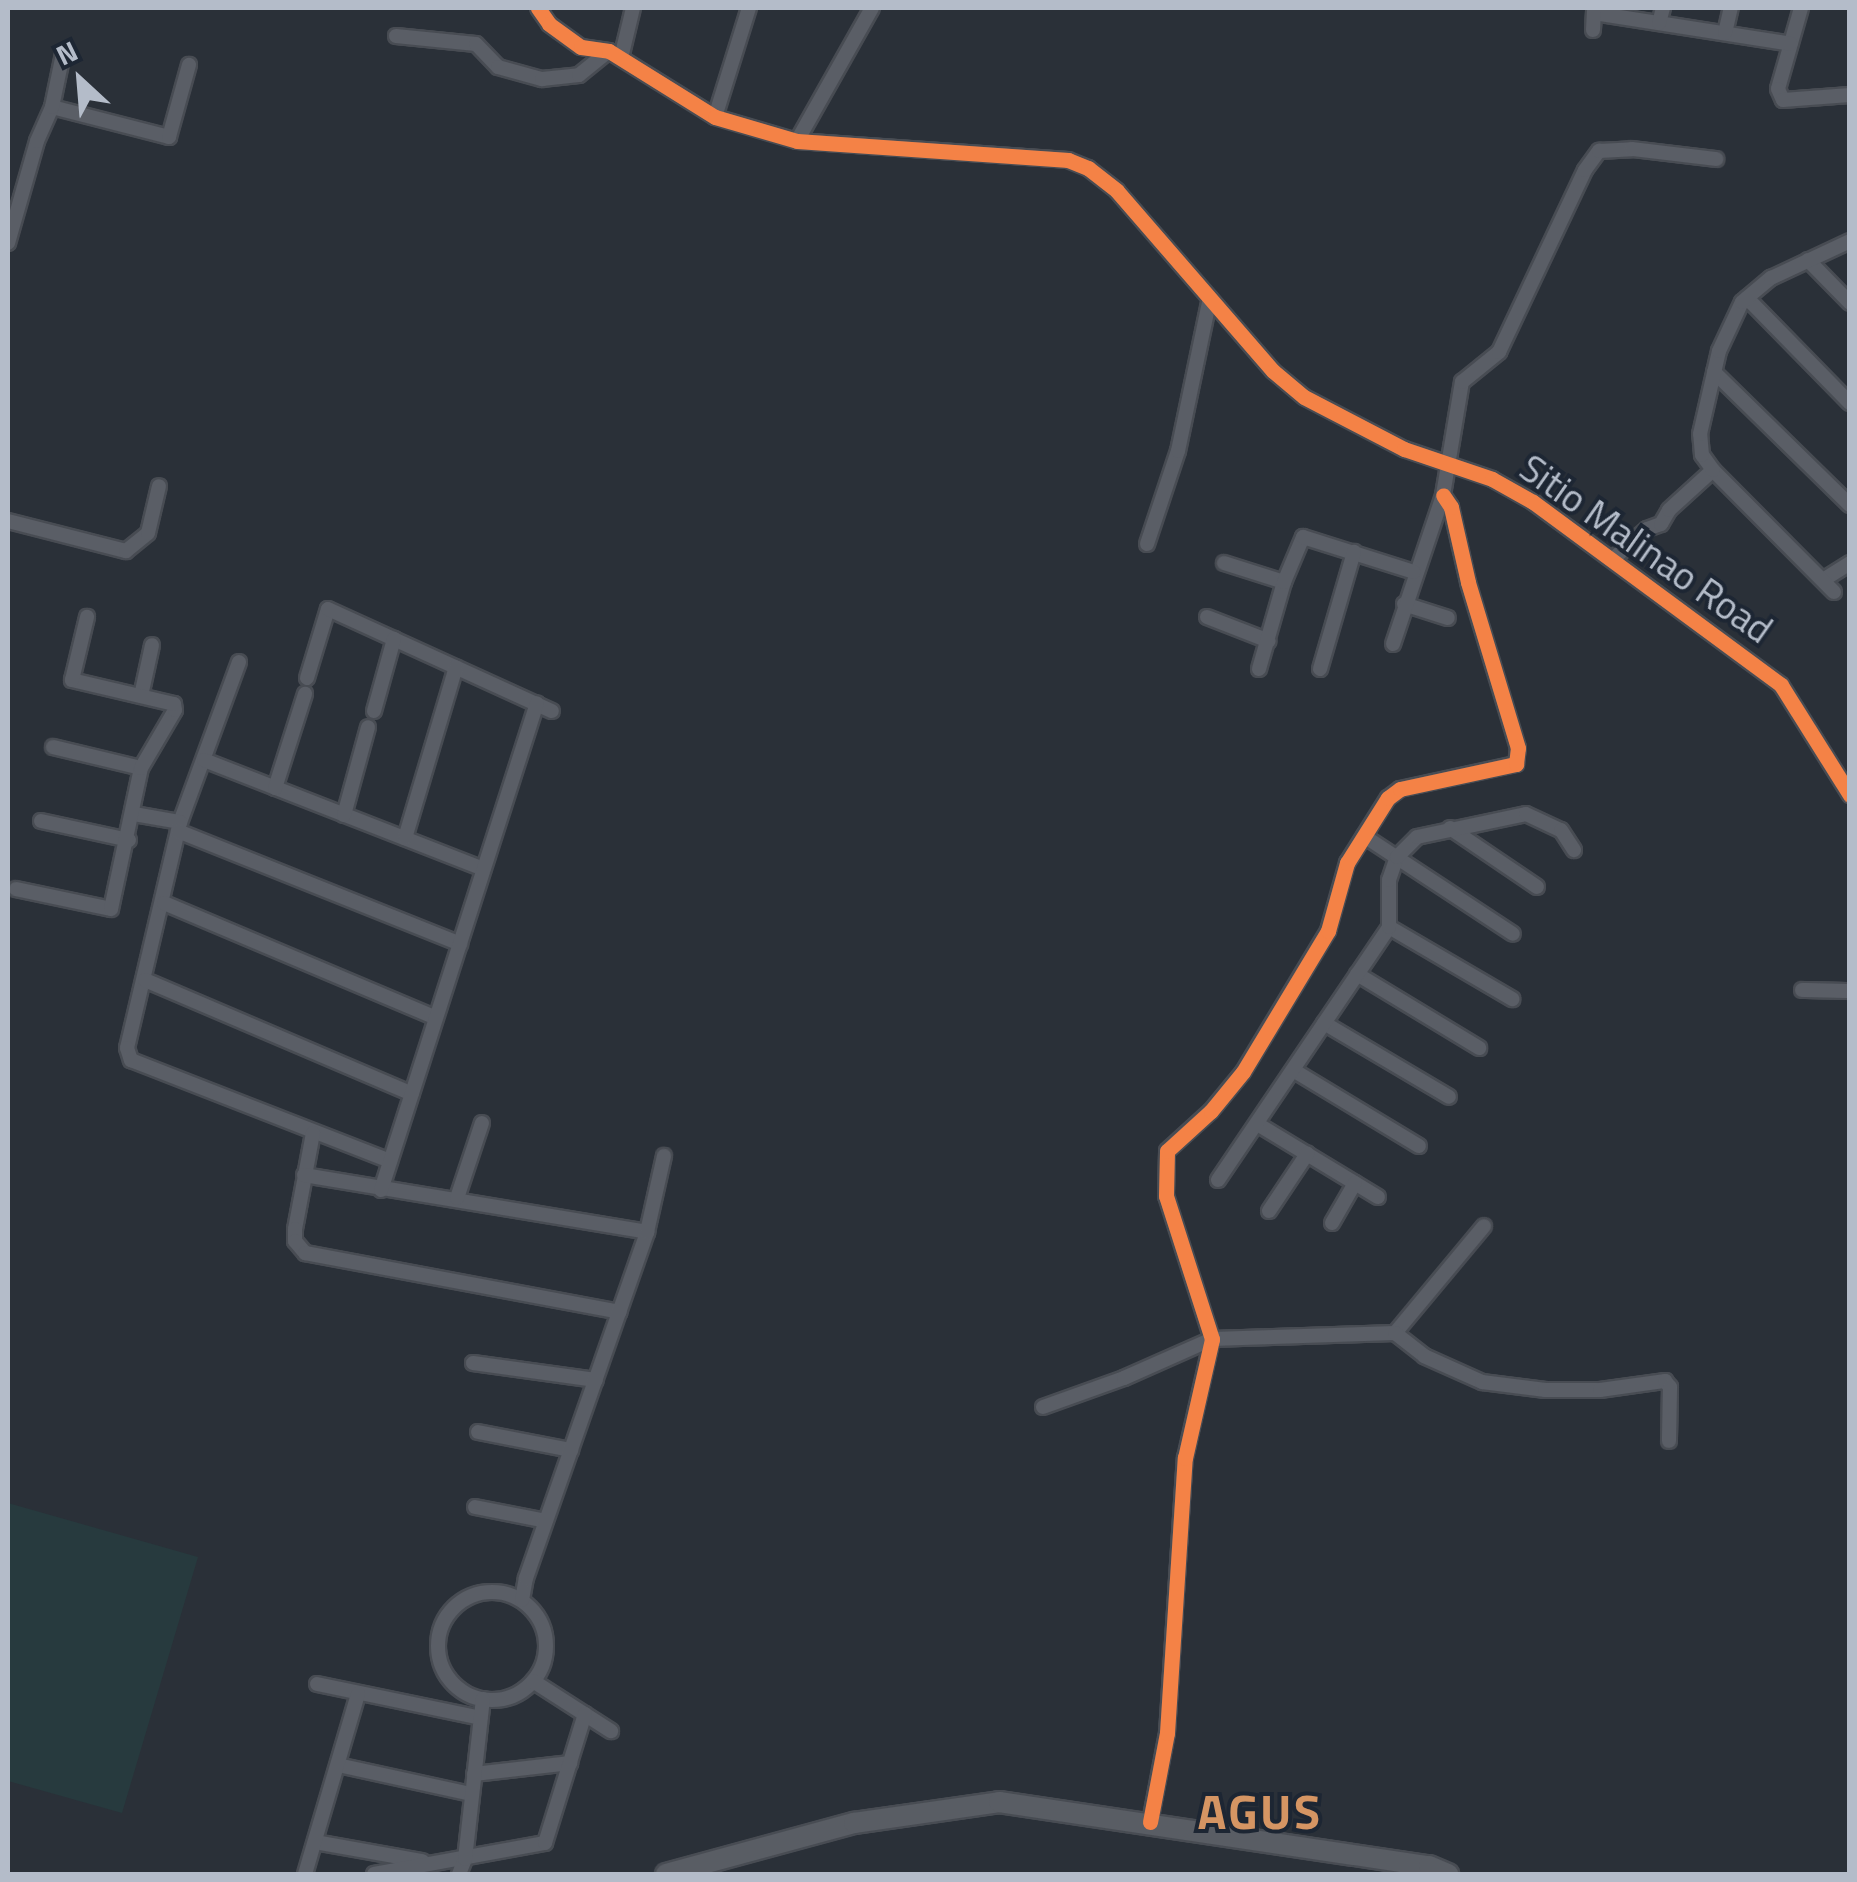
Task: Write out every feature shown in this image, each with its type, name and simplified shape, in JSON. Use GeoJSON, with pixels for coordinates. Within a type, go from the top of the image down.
{"type":"FeatureCollection","features":[{"type":"Feature","properties":{"kind":"street","name":"Sitio Malinao Road"},"geometry":{"type":"LineString","coordinates":[[538,8],[549,24],[580,46],[615,55],[715,117],[797,141],[1068,160],[1088,168],[1117,191],[1274,371],[1304,397],[1354,426],[1492,479],[1614,558],[1781,685],[1850,796]]}},
{"type":"Feature","properties":{"kind":"street"},"geometry":{"type":"LineString","coordinates":[[396,36],[476,44],[498,67],[542,79],[578,75],[615,55],[633,8]]}},
{"type":"Feature","properties":{"kind":"street"},"geometry":{"type":"LineString","coordinates":[[715,117],[749,8]]}},
{"type":"Feature","properties":{"kind":"street"},"geometry":{"type":"LineString","coordinates":[[797,141],[872,8]]}},
{"type":"Feature","properties":{"kind":"street"},"geometry":{"type":"LineString","coordinates":[[1725,34],[1732,8]]}},
{"type":"Feature","properties":{"kind":"street"},"geometry":{"type":"LineString","coordinates":[[1802,8],[1778,88],[1783,100],[1849,95]]}},
{"type":"Feature","properties":{"kind":"street"},"geometry":{"type":"LineString","coordinates":[[1593,30],[1594,10],[1661,15],[1725,34],[1790,44]]}},
{"type":"Feature","properties":{"kind":"street"},"geometry":{"type":"LineString","coordinates":[[8,239],[37,141],[52,107],[63,54]]}},
{"type":"Feature","properties":{"kind":"street"},"geometry":{"type":"LineString","coordinates":[[52,107],[169,136],[189,65]]}},
{"type":"Feature","properties":{"kind":"street"},"geometry":{"type":"LineString","coordinates":[[1393,644],[1442,495],[1462,382],[1499,352],[1585,170],[1599,152],[1632,149],[1716,159]]}},
{"type":"Feature","properties":{"kind":"street"},"geometry":{"type":"LineString","coordinates":[[1834,592],[1713,470],[1702,455],[1700,434],[1719,350],[1747,298],[1772,278],[1850,241]]}},
{"type":"Feature","properties":{"kind":"street"},"geometry":{"type":"LineString","coordinates":[[1808,260],[1850,303]]}},
{"type":"Feature","properties":{"kind":"street"},"geometry":{"type":"LineString","coordinates":[[1147,544],[1178,451],[1210,298]]}},
{"type":"Feature","properties":{"kind":"street"},"geometry":{"type":"LineString","coordinates":[[1747,298],[1850,403]]}},
{"type":"Feature","properties":{"kind":"street"},"geometry":{"type":"LineString","coordinates":[[1714,372],[1850,505]]}},
{"type":"Feature","properties":{"kind":"street"},"geometry":{"type":"LineString","coordinates":[[1614,558],[1647,530],[1662,524],[1668,510],[1713,470]]}},
{"type":"Feature","properties":{"kind":"street"},"geometry":{"type":"LineString","coordinates":[[8,520],[126,551],[148,533],[159,486]]}},
{"type":"Feature","properties":{"kind":"street"},"geometry":{"type":"LineString","coordinates":[[1150,1822],[1167,1733],[1181,1572],[1185,1458],[1212,1338],[1166,1196],[1167,1151],[1211,1112],[1242,1072],[1328,931],[1346,863],[1388,798],[1400,788],[1516,764],[1518,748],[1468,582],[1451,507],[1442,495]]}},
{"type":"Feature","properties":{"kind":"street"},"geometry":{"type":"LineString","coordinates":[[1259,669],[1300,540],[1308,536],[1414,572]]}},
{"type":"Feature","properties":{"kind":"street"},"geometry":{"type":"LineString","coordinates":[[1320,669],[1354,552]]}},
{"type":"Feature","properties":{"kind":"street"},"geometry":{"type":"LineString","coordinates":[[1224,563],[1284,582]]}},
{"type":"Feature","properties":{"kind":"street"},"geometry":{"type":"LineString","coordinates":[[1822,580],[1850,563]]}},
{"type":"Feature","properties":{"kind":"street"},"geometry":{"type":"LineString","coordinates":[[1404,604],[1448,618]]}},
{"type":"Feature","properties":{"kind":"street"},"geometry":{"type":"LineString","coordinates":[[307,678],[328,609],[552,711]]}},
{"type":"Feature","properties":{"kind":"street"},"geometry":{"type":"LineString","coordinates":[[16,889],[111,909],[129,840],[141,768],[175,710],[174,704],[72,680],[87,617]]}},
{"type":"Feature","properties":{"kind":"street"},"geometry":{"type":"LineString","coordinates":[[1207,617],[1269,642]]}},
{"type":"Feature","properties":{"kind":"street"},"geometry":{"type":"LineString","coordinates":[[374,712],[394,638]]}},
{"type":"Feature","properties":{"kind":"street"},"geometry":{"type":"LineString","coordinates":[[141,696],[152,644]]}},
{"type":"Feature","properties":{"kind":"street"},"geometry":{"type":"LineString","coordinates":[[239,662],[179,827],[164,903],[127,1038],[131,1060],[390,1162]]}},
{"type":"Feature","properties":{"kind":"street"},"geometry":{"type":"LineString","coordinates":[[405,838],[456,667]]}},
{"type":"Feature","properties":{"kind":"street"},"geometry":{"type":"LineString","coordinates":[[275,788],[305,694]]}},
{"type":"Feature","properties":{"kind":"street"},"geometry":{"type":"LineString","coordinates":[[381,1190],[537,703]]}},
{"type":"Feature","properties":{"kind":"street"},"geometry":{"type":"LineString","coordinates":[[344,815],[368,726]]}},
{"type":"Feature","properties":{"kind":"street"},"geometry":{"type":"LineString","coordinates":[[53,746],[141,768]]}},
{"type":"Feature","properties":{"kind":"street"},"geometry":{"type":"LineString","coordinates":[[204,760],[484,869]]}},
{"type":"Feature","properties":{"kind":"street"},"geometry":{"type":"LineString","coordinates":[[134,814],[179,827],[460,944]]}},
{"type":"Feature","properties":{"kind":"street"},"geometry":{"type":"LineString","coordinates":[[1218,1180],[1259,1125],[1389,927],[1389,880],[1397,857],[1417,837],[1526,814],[1538,816],[1562,830],[1574,850]]}},
{"type":"Feature","properties":{"kind":"street"},"geometry":{"type":"LineString","coordinates":[[41,821],[129,840]]}},
{"type":"Feature","properties":{"kind":"street"},"geometry":{"type":"LineString","coordinates":[[1450,828],[1537,887]]}},
{"type":"Feature","properties":{"kind":"street"},"geometry":{"type":"LineString","coordinates":[[1364,836],[1514,934]]}},
{"type":"Feature","properties":{"kind":"street"},"geometry":{"type":"LineString","coordinates":[[164,903],[436,1018]]}},
{"type":"Feature","properties":{"kind":"street"},"geometry":{"type":"LineString","coordinates":[[1389,927],[1512,1000]]}},
{"type":"Feature","properties":{"kind":"street"},"geometry":{"type":"LineString","coordinates":[[1357,974],[1479,1048]]}},
{"type":"Feature","properties":{"kind":"street"},"geometry":{"type":"LineString","coordinates":[[145,980],[412,1094]]}},
{"type":"Feature","properties":{"kind":"street"},"geometry":{"type":"LineString","coordinates":[[1802,990],[1850,990]]}},
{"type":"Feature","properties":{"kind":"street"},"geometry":{"type":"LineString","coordinates":[[1324,1023],[1449,1097]]}},
{"type":"Feature","properties":{"kind":"street"},"geometry":{"type":"LineString","coordinates":[[1293,1070],[1418,1146]]}},
{"type":"Feature","properties":{"kind":"street"},"geometry":{"type":"LineString","coordinates":[[457,1198],[482,1123]]}},
{"type":"Feature","properties":{"kind":"street"},"geometry":{"type":"LineString","coordinates":[[1259,1125],[1378,1197]]}},
{"type":"Feature","properties":{"kind":"street"},"geometry":{"type":"LineString","coordinates":[[313,1133],[295,1241],[305,1252],[620,1312]]}},
{"type":"Feature","properties":{"kind":"street"},"geometry":{"type":"LineString","coordinates":[[1269,1211],[1307,1154]]}},
{"type":"Feature","properties":{"kind":"street"},"geometry":{"type":"LineString","coordinates":[[522,1600],[647,1232],[664,1156]]}},
{"type":"Feature","properties":{"kind":"street"},"geometry":{"type":"LineString","coordinates":[[304,1175],[647,1232]]}},
{"type":"Feature","properties":{"kind":"street"},"geometry":{"type":"LineString","coordinates":[[1332,1223],[1355,1183]]}},
{"type":"Feature","properties":{"kind":"street"},"geometry":{"type":"LineString","coordinates":[[1395,1333],[1484,1226]]}},
{"type":"Feature","properties":{"kind":"street"},"geometry":{"type":"LineString","coordinates":[[1042,1407],[1124,1378],[1212,1338],[1395,1333],[1424,1356],[1482,1382],[1545,1390],[1600,1390],[1665,1381],[1670,1387],[1669,1441]]}},
{"type":"Feature","properties":{"kind":"street"},"geometry":{"type":"LineString","coordinates":[[473,1363],[596,1380]]}},
{"type":"Feature","properties":{"kind":"street"},"geometry":{"type":"LineString","coordinates":[[478,1432],[571,1450]]}},
{"type":"Feature","properties":{"kind":"street"},"geometry":{"type":"LineString","coordinates":[[475,1507],[546,1521]]}},
{"type":"Feature","properties":{"kind":"street"},"geometry":{"type":"LineString","coordinates":[[498,1591],[522,1600],[540,1621],[546,1638],[542,1665],[533,1681],[510,1697],[483,1700],[450,1681],[438,1658],[438,1632],[451,1609],[472,1595],[498,1591]]}},
{"type":"Feature","properties":{"kind":"street"},"geometry":{"type":"LineString","coordinates":[[533,1681],[611,1731]]}},
{"type":"Feature","properties":{"kind":"street"},"geometry":{"type":"LineString","coordinates":[[317,1684],[480,1718]]}},
{"type":"Feature","properties":{"kind":"street"},"geometry":{"type":"LineString","coordinates":[[305,1874],[358,1694]]}},
{"type":"Feature","properties":{"kind":"street"},"geometry":{"type":"LineString","coordinates":[[458,1874],[464,1859],[483,1700]]}},
{"type":"Feature","properties":{"kind":"street"},"geometry":{"type":"LineString","coordinates":[[374,1874],[545,1843],[585,1714]]}},
{"type":"Feature","properties":{"kind":"street"},"geometry":{"type":"LineString","coordinates":[[474,1774],[570,1762]]}},
{"type":"Feature","properties":{"kind":"street"},"geometry":{"type":"LineString","coordinates":[[338,1765],[471,1794]]}},
{"type":"Feature","properties":{"kind":"street"},"geometry":{"type":"LineString","coordinates":[[666,1874],[854,1823],[999,1802],[1428,1866],[1448,1874]]}},
{"type":"Feature","properties":{"kind":"street"},"geometry":{"type":"LineString","coordinates":[[315,1842],[433,1863]]}},
{"type":"Feature","properties":{"kind":"street"},"geometry":{"type":"LineString","coordinates":[[464,1859],[472,1874]]}},
{"type":"Feature","properties":{"kind":"green space"},"geometry":{"type":"Polygon","coordinates":[[[8,1503],[198,1557],[122,1813],[8,1781],[8,1503]]]}},
{"type":"Feature","properties":{"kind":"cycle path"},"geometry":{"type":"LineString","coordinates":[[538,8],[549,24],[581,47],[609,51],[715,117],[797,141],[1068,160],[1088,168],[1117,191],[1273,371],[1304,397],[1404,449],[1492,479],[1533,502],[1781,685],[1850,795]]}},
{"type":"Feature","properties":{"kind":"cycle path"},"geometry":{"type":"LineString","coordinates":[[1150,1822],[1167,1733],[1185,1458],[1212,1339],[1166,1196],[1167,1151],[1211,1111],[1243,1072],[1328,931],[1347,863],[1388,798],[1400,789],[1516,764],[1518,748],[1468,582],[1451,507],[1443,495]]}},
{"type":"Feature","properties":{"kind":"district","name":"AGUS"},"geometry":{"type":"Point","coordinates":[1260,1812]}}]}
